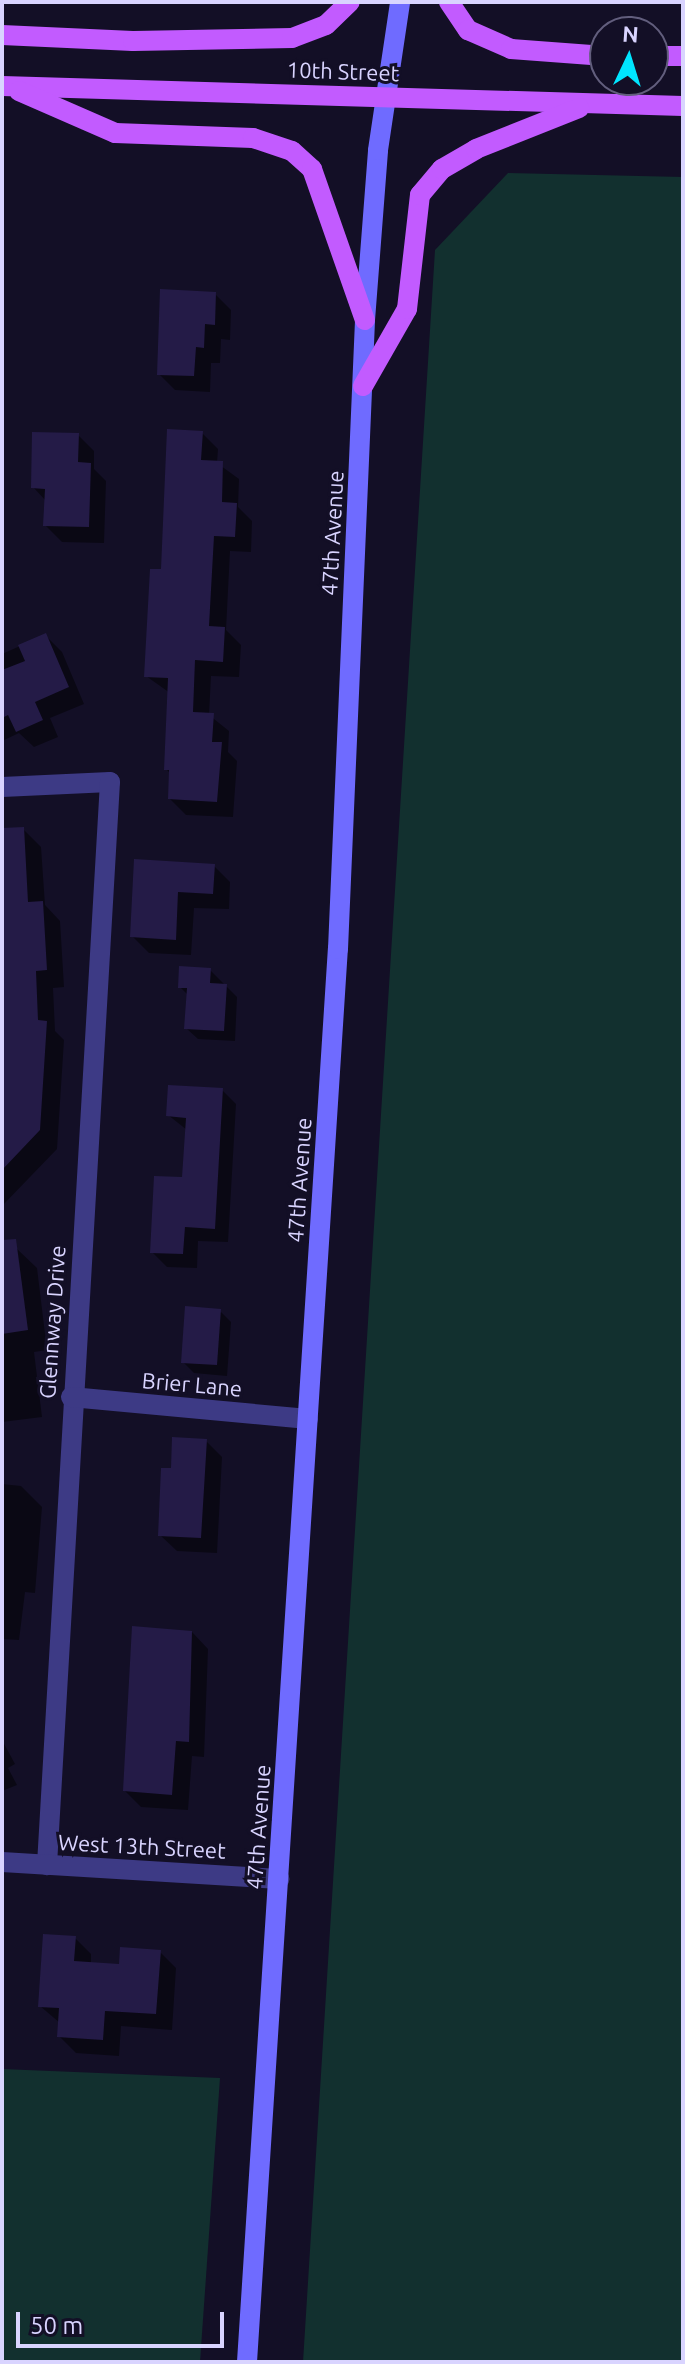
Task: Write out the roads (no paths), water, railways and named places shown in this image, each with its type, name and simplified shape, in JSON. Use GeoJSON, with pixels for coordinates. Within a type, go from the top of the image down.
{"type":"FeatureCollection","features":[{"type":"Feature","properties":{"kind":"main road"},"geometry":{"type":"LineString","coordinates":[[2,35],[133,41],[292,38],[326,25],[350,2]]}},
{"type":"Feature","properties":{"kind":"main road","name":"47th Avenue"},"geometry":{"type":"LineString","coordinates":[[247,2362],[338,949],[365,320],[384,96],[400,2]]}},
{"type":"Feature","properties":{"kind":"main road"},"geometry":{"type":"LineString","coordinates":[[449,2],[468,30],[511,49],[589,55]]}},
{"type":"Feature","properties":{"kind":"main road"},"geometry":{"type":"LineString","coordinates":[[5,86],[115,133],[253,138],[292,151],[312,169],[365,320]]}},
{"type":"Feature","properties":{"kind":"main road","name":"10th Street"},"geometry":{"type":"LineString","coordinates":[[5,86],[384,96],[585,106],[683,106]]}},
{"type":"Feature","properties":{"kind":"main road"},"geometry":{"type":"LineString","coordinates":[[363,386],[407,309],[420,195],[442,169],[476,149],[585,106]]}},
{"type":"Feature","properties":{"kind":"street","name":"Glennway Drive"},"geometry":{"type":"LineString","coordinates":[[2,787],[110,782],[71,1397],[47,1865]]}},
{"type":"Feature","properties":{"kind":"street","name":"Brier Lane"},"geometry":{"type":"LineString","coordinates":[[71,1397],[308,1419]]}},
{"type":"Feature","properties":{"kind":"street","name":"West 13th Street"},"geometry":{"type":"LineString","coordinates":[[2,1862],[279,1879]]}}]}
